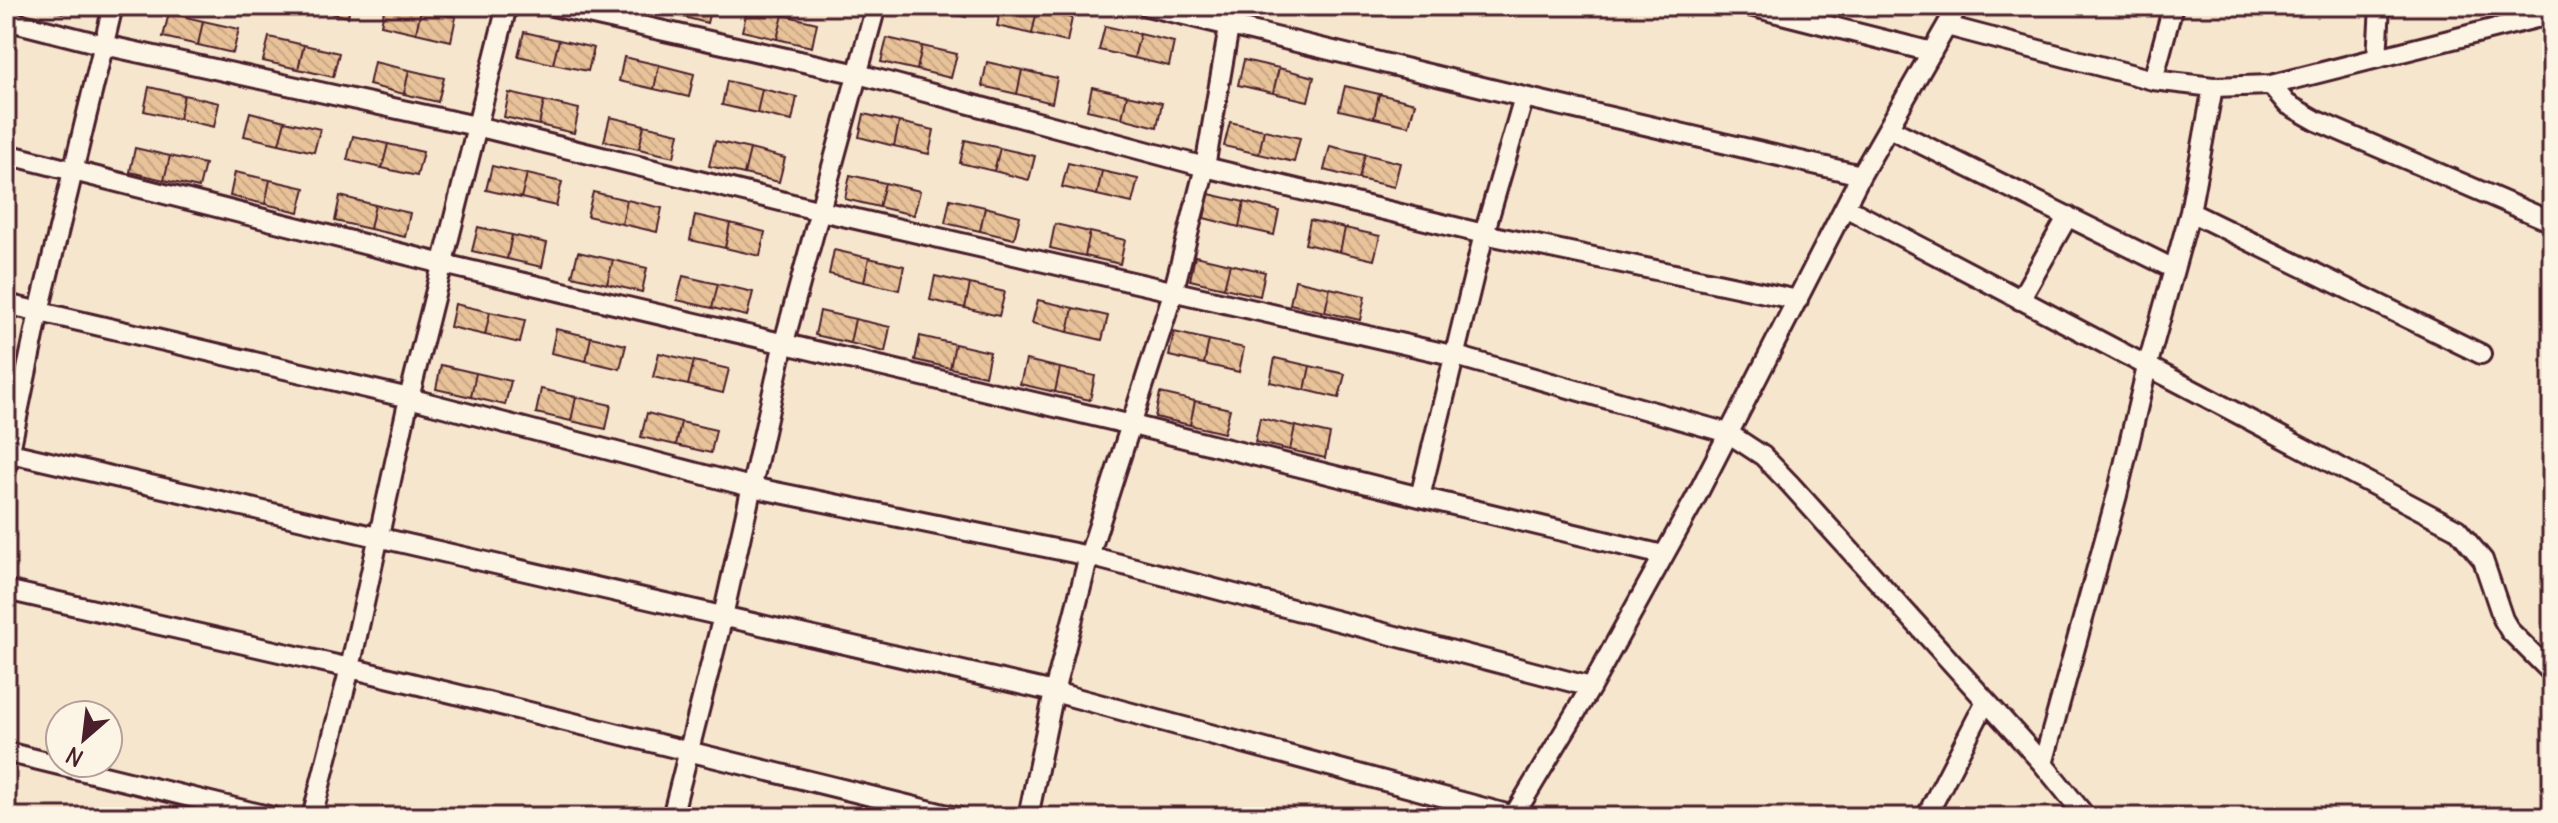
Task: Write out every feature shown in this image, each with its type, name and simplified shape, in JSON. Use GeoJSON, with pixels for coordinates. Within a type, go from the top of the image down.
{"type":"FeatureCollection","features":[{"type":"Feature","properties":{"kind":"street"},"geometry":{"type":"LineString","coordinates":[[113,6],[7,458],[379,536],[1054,692],[1513,817],[1591,687],[1728,433],[1861,175],[1958,6]]}},
{"type":"Feature","properties":{"kind":"street"},"geometry":{"type":"LineString","coordinates":[[312,817],[350,668],[409,398],[507,6]]}},
{"type":"Feature","properties":{"kind":"street"},"geometry":{"type":"LineString","coordinates":[[552,6],[858,74],[1205,167],[1484,234],[1798,300]]}},
{"type":"Feature","properties":{"kind":"street"},"geometry":{"type":"LineString","coordinates":[[672,817],[723,616],[784,342],[876,6]]}},
{"type":"Feature","properties":{"kind":"street"},"geometry":{"type":"LineString","coordinates":[[1147,6],[1861,175]]}},
{"type":"Feature","properties":{"kind":"street"},"geometry":{"type":"LineString","coordinates":[[1028,817],[1054,692],[1089,556],[1173,293],[1205,167],[1234,6]]}},
{"type":"Feature","properties":{"kind":"street"},"geometry":{"type":"LineString","coordinates":[[1750,6],[1932,52]]}},
{"type":"Feature","properties":{"kind":"street"},"geometry":{"type":"LineString","coordinates":[[2153,80],[2173,6]]}},
{"type":"Feature","properties":{"kind":"street"},"geometry":{"type":"LineString","coordinates":[[2377,58],[2380,6]]}},
{"type":"Feature","properties":{"kind":"street"},"geometry":{"type":"LineString","coordinates":[[1947,26],[2153,80],[2213,87],[2271,85],[2552,14]]}},
{"type":"Feature","properties":{"kind":"street"},"geometry":{"type":"LineString","coordinates":[[6,20],[104,45],[476,126],[821,211],[1456,356],[1728,433],[1763,456],[1790,484],[2043,764],[2086,817]]}},
{"type":"Feature","properties":{"kind":"street"},"geometry":{"type":"LineString","coordinates":[[2271,85],[2287,104],[2317,121],[2552,222]]}},
{"type":"Feature","properties":{"kind":"street"},"geometry":{"type":"LineString","coordinates":[[2043,764],[2190,212],[2213,87]]}},
{"type":"Feature","properties":{"kind":"street"},"geometry":{"type":"LineString","coordinates":[[1420,497],[1484,234],[1524,97]]}},
{"type":"Feature","properties":{"kind":"street"},"geometry":{"type":"LineString","coordinates":[[1889,128],[2174,269]]}},
{"type":"Feature","properties":{"kind":"street"},"geometry":{"type":"LineString","coordinates":[[6,154],[443,264],[1132,425],[1663,555]]}},
{"type":"Feature","properties":{"kind":"street"},"geometry":{"type":"LineString","coordinates":[[1845,207],[2457,529],[2483,560],[2510,631],[2552,673]]}},
{"type":"Feature","properties":{"kind":"street"},"geometry":{"type":"LineString","coordinates":[[2190,212],[2481,354]]}},
{"type":"Feature","properties":{"kind":"street"},"geometry":{"type":"LineString","coordinates":[[2020,300],[2068,216]]}},
{"type":"Feature","properties":{"kind":"street"},"geometry":{"type":"LineString","coordinates":[[6,304],[409,398],[751,487],[1089,556],[1591,687]]}},
{"type":"Feature","properties":{"kind":"street"},"geometry":{"type":"LineString","coordinates":[[6,590],[350,668],[956,817]]}},
{"type":"Feature","properties":{"kind":"street"},"geometry":{"type":"LineString","coordinates":[[1926,817],[1986,701]]}},
{"type":"Feature","properties":{"kind":"street"},"geometry":{"type":"LineString","coordinates":[[6,752],[272,817]]}},
{"type":"Feature","properties":{"kind":"building"},"geometry":{"type":"Polygon","coordinates":[[[32,6],[65,6],[63,13],[32,6]]]}},
{"type":"Feature","properties":{"kind":"building"},"geometry":{"type":"Polygon","coordinates":[[[314,6],[350,6],[348,17],[313,9],[314,6]]]}},
{"type":"Feature","properties":{"kind":"building"},"geometry":{"type":"Polygon","coordinates":[[[385,6],[421,9],[416,33],[381,25],[385,6]]]}},
{"type":"Feature","properties":{"kind":"building"},"geometry":{"type":"Polygon","coordinates":[[[637,6],[674,6],[672,14],[637,6]]]}},
{"type":"Feature","properties":{"kind":"building"},"geometry":{"type":"Polygon","coordinates":[[[674,6],[711,6],[707,23],[672,14],[674,6]]]}},
{"type":"Feature","properties":{"kind":"building"},"geometry":{"type":"Polygon","coordinates":[[[932,6],[968,6],[966,17],[931,9],[932,6]]]}},
{"type":"Feature","properties":{"kind":"building"},"geometry":{"type":"Polygon","coordinates":[[[1001,6],[1037,10],[1032,34],[997,26],[1001,6]]]}},
{"type":"Feature","properties":{"kind":"building"},"geometry":{"type":"Polygon","coordinates":[[[748,7],[783,15],[777,39],[742,31],[748,7]]]}},
{"type":"Feature","properties":{"kind":"building"},"geometry":{"type":"Polygon","coordinates":[[[421,9],[456,17],[451,41],[416,33],[421,9]]]}},
{"type":"Feature","properties":{"kind":"building"},"geometry":{"type":"Polygon","coordinates":[[[1037,10],[1072,18],[1067,42],[1032,34],[1037,10]]]}},
{"type":"Feature","properties":{"kind":"building"},"geometry":{"type":"Polygon","coordinates":[[[169,13],[203,21],[198,45],[163,37],[169,13]]]}},
{"type":"Feature","properties":{"kind":"building"},"geometry":{"type":"Polygon","coordinates":[[[783,15],[817,23],[812,47],[777,39],[783,15]]]}},
{"type":"Feature","properties":{"kind":"building"},"geometry":{"type":"Polygon","coordinates":[[[203,21],[239,29],[233,53],[198,45],[203,21]]]}},
{"type":"Feature","properties":{"kind":"building"},"geometry":{"type":"Polygon","coordinates":[[[1105,26],[1140,34],[1134,58],[1099,50],[1105,26]]]}},
{"type":"Feature","properties":{"kind":"building"},"geometry":{"type":"Polygon","coordinates":[[[524,32],[559,40],[553,64],[518,56],[524,32]]]}},
{"type":"Feature","properties":{"kind":"building"},"geometry":{"type":"Polygon","coordinates":[[[1140,34],[1174,42],[1169,66],[1134,58],[1140,34]]]}},
{"type":"Feature","properties":{"kind":"building"},"geometry":{"type":"Polygon","coordinates":[[[269,37],[304,45],[298,69],[263,61],[269,37]]]}},
{"type":"Feature","properties":{"kind":"building"},"geometry":{"type":"Polygon","coordinates":[[[887,38],[922,46],[917,70],[881,62],[887,38]]]}},
{"type":"Feature","properties":{"kind":"building"},"geometry":{"type":"Polygon","coordinates":[[[559,40],[594,48],[588,71],[553,64],[559,40]]]}},
{"type":"Feature","properties":{"kind":"building"},"geometry":{"type":"Polygon","coordinates":[[[304,45],[339,53],[333,77],[298,69],[304,45]]]}},
{"type":"Feature","properties":{"kind":"building"},"geometry":{"type":"Polygon","coordinates":[[[922,46],[957,54],[951,78],[917,70],[922,46]]]}},
{"type":"Feature","properties":{"kind":"building"},"geometry":{"type":"Polygon","coordinates":[[[624,57],[659,65],[654,89],[619,81],[624,57]]]}},
{"type":"Feature","properties":{"kind":"building"},"geometry":{"type":"Polygon","coordinates":[[[1244,60],[1279,68],[1273,93],[1238,85],[1244,60]]]}},
{"type":"Feature","properties":{"kind":"building"},"geometry":{"type":"Polygon","coordinates":[[[374,62],[409,70],[404,94],[369,85],[374,62]]]}},
{"type":"Feature","properties":{"kind":"building"},"geometry":{"type":"Polygon","coordinates":[[[987,62],[1022,70],[1017,94],[982,86],[987,62]]]}},
{"type":"Feature","properties":{"kind":"building"},"geometry":{"type":"Polygon","coordinates":[[[659,65],[694,74],[689,97],[654,89],[659,65]]]}},
{"type":"Feature","properties":{"kind":"building"},"geometry":{"type":"Polygon","coordinates":[[[1279,68],[1314,77],[1308,101],[1273,93],[1279,68]]]}},
{"type":"Feature","properties":{"kind":"building"},"geometry":{"type":"Polygon","coordinates":[[[409,70],[444,78],[438,102],[404,94],[409,70]]]}},
{"type":"Feature","properties":{"kind":"building"},"geometry":{"type":"Polygon","coordinates":[[[1022,70],[1057,78],[1052,103],[1017,94],[1022,70]]]}},
{"type":"Feature","properties":{"kind":"building"},"geometry":{"type":"Polygon","coordinates":[[[727,81],[762,89],[757,113],[722,105],[727,81]]]}},
{"type":"Feature","properties":{"kind":"building"},"geometry":{"type":"Polygon","coordinates":[[[1345,86],[1379,94],[1374,118],[1339,110],[1345,86]]]}},
{"type":"Feature","properties":{"kind":"building"},"geometry":{"type":"Polygon","coordinates":[[[149,87],[184,95],[179,119],[144,111],[149,87]]]}},
{"type":"Feature","properties":{"kind":"building"},"geometry":{"type":"Polygon","coordinates":[[[1092,87],[1127,95],[1122,118],[1087,110],[1092,87]]]}},
{"type":"Feature","properties":{"kind":"building"},"geometry":{"type":"Polygon","coordinates":[[[762,89],[797,97],[792,121],[757,113],[762,89]]]}},
{"type":"Feature","properties":{"kind":"building"},"geometry":{"type":"Polygon","coordinates":[[[509,93],[544,101],[539,125],[504,117],[509,93]]]}},
{"type":"Feature","properties":{"kind":"building"},"geometry":{"type":"Polygon","coordinates":[[[1379,94],[1415,103],[1409,126],[1374,118],[1379,94]]]}},
{"type":"Feature","properties":{"kind":"building"},"geometry":{"type":"Polygon","coordinates":[[[184,95],[219,103],[214,127],[179,119],[184,95]]]}},
{"type":"Feature","properties":{"kind":"building"},"geometry":{"type":"Polygon","coordinates":[[[1127,95],[1162,103],[1157,127],[1122,118],[1127,95]]]}},
{"type":"Feature","properties":{"kind":"building"},"geometry":{"type":"Polygon","coordinates":[[[544,101],[579,109],[574,133],[539,125],[544,101]]]}},
{"type":"Feature","properties":{"kind":"building"},"geometry":{"type":"Polygon","coordinates":[[[250,112],[285,121],[279,144],[244,136],[250,112]]]}},
{"type":"Feature","properties":{"kind":"building"},"geometry":{"type":"Polygon","coordinates":[[[864,114],[899,122],[894,146],[859,137],[864,114]]]}},
{"type":"Feature","properties":{"kind":"building"},"geometry":{"type":"Polygon","coordinates":[[[610,117],[644,125],[639,149],[604,141],[610,117]]]}},
{"type":"Feature","properties":{"kind":"building"},"geometry":{"type":"Polygon","coordinates":[[[285,121],[320,129],[314,152],[279,144],[285,121]]]}},
{"type":"Feature","properties":{"kind":"building"},"geometry":{"type":"Polygon","coordinates":[[[899,122],[934,130],[929,154],[894,146],[899,122]]]}},
{"type":"Feature","properties":{"kind":"building"},"geometry":{"type":"Polygon","coordinates":[[[1230,122],[1264,130],[1259,154],[1224,146],[1230,122]]]}},
{"type":"Feature","properties":{"kind":"building"},"geometry":{"type":"Polygon","coordinates":[[[644,125],[679,133],[674,157],[639,149],[644,125]]]}},
{"type":"Feature","properties":{"kind":"building"},"geometry":{"type":"Polygon","coordinates":[[[1264,130],[1300,138],[1294,162],[1259,154],[1264,130]]]}},
{"type":"Feature","properties":{"kind":"building"},"geometry":{"type":"Polygon","coordinates":[[[353,136],[388,144],[382,168],[347,160],[353,136]]]}},
{"type":"Feature","properties":{"kind":"building"},"geometry":{"type":"Polygon","coordinates":[[[965,140],[1000,148],[994,171],[960,163],[965,140]]]}},
{"type":"Feature","properties":{"kind":"building"},"geometry":{"type":"Polygon","coordinates":[[[715,141],[750,149],[744,174],[709,166],[715,141]]]}},
{"type":"Feature","properties":{"kind":"building"},"geometry":{"type":"Polygon","coordinates":[[[388,144],[423,152],[417,176],[382,168],[388,144]]]}},
{"type":"Feature","properties":{"kind":"building"},"geometry":{"type":"Polygon","coordinates":[[[1330,146],[1365,154],[1359,179],[1324,170],[1330,146]]]}},
{"type":"Feature","properties":{"kind":"building"},"geometry":{"type":"Polygon","coordinates":[[[135,148],[170,156],[164,180],[130,172],[135,148]]]}},
{"type":"Feature","properties":{"kind":"building"},"geometry":{"type":"Polygon","coordinates":[[[1000,148],[1035,156],[1029,180],[994,171],[1000,148]]]}},
{"type":"Feature","properties":{"kind":"building"},"geometry":{"type":"Polygon","coordinates":[[[750,149],[785,158],[779,182],[744,174],[750,149]]]}},
{"type":"Feature","properties":{"kind":"building"},"geometry":{"type":"Polygon","coordinates":[[[1365,154],[1400,163],[1394,187],[1359,179],[1365,154]]]}},
{"type":"Feature","properties":{"kind":"building"},"geometry":{"type":"Polygon","coordinates":[[[170,156],[205,164],[199,188],[164,180],[170,156]]]}},
{"type":"Feature","properties":{"kind":"building"},"geometry":{"type":"Polygon","coordinates":[[[1068,163],[1102,171],[1097,195],[1062,187],[1068,163]]]}},
{"type":"Feature","properties":{"kind":"building"},"geometry":{"type":"Polygon","coordinates":[[[492,166],[527,174],[521,198],[486,190],[492,166]]]}},
{"type":"Feature","properties":{"kind":"building"},"geometry":{"type":"Polygon","coordinates":[[[1102,171],[1138,179],[1132,203],[1097,195],[1102,171]]]}},
{"type":"Feature","properties":{"kind":"building"},"geometry":{"type":"Polygon","coordinates":[[[235,172],[270,180],[265,204],[230,196],[235,172]]]}},
{"type":"Feature","properties":{"kind":"building"},"geometry":{"type":"Polygon","coordinates":[[[527,174],[562,182],[556,206],[521,198],[527,174]]]}},
{"type":"Feature","properties":{"kind":"building"},"geometry":{"type":"Polygon","coordinates":[[[850,175],[885,183],[879,207],[845,199],[850,175]]]}},
{"type":"Feature","properties":{"kind":"building"},"geometry":{"type":"Polygon","coordinates":[[[270,180],[305,188],[299,212],[265,204],[270,180]]]}},
{"type":"Feature","properties":{"kind":"building"},"geometry":{"type":"Polygon","coordinates":[[[885,183],[920,191],[914,215],[879,207],[885,183]]]}},
{"type":"Feature","properties":{"kind":"building"},"geometry":{"type":"Polygon","coordinates":[[[593,192],[627,200],[622,224],[587,216],[593,192]]]}},
{"type":"Feature","properties":{"kind":"building"},"geometry":{"type":"Polygon","coordinates":[[[1209,194],[1244,202],[1239,227],[1204,218],[1209,194]]]}},
{"type":"Feature","properties":{"kind":"building"},"geometry":{"type":"Polygon","coordinates":[[[340,196],[375,205],[370,229],[335,221],[340,196]]]}},
{"type":"Feature","properties":{"kind":"building"},"geometry":{"type":"Polygon","coordinates":[[[6,197],[14,199],[9,223],[6,222],[6,197]]]}},
{"type":"Feature","properties":{"kind":"building"},"geometry":{"type":"Polygon","coordinates":[[[950,199],[985,207],[980,231],[945,223],[950,199]]]}},
{"type":"Feature","properties":{"kind":"building"},"geometry":{"type":"Polygon","coordinates":[[[627,200],[662,208],[657,232],[622,224],[627,200]]]}},
{"type":"Feature","properties":{"kind":"building"},"geometry":{"type":"Polygon","coordinates":[[[1244,202],[1279,211],[1274,235],[1239,227],[1244,202]]]}},
{"type":"Feature","properties":{"kind":"building"},"geometry":{"type":"Polygon","coordinates":[[[375,205],[410,213],[405,237],[370,229],[375,205]]]}},
{"type":"Feature","properties":{"kind":"building"},"geometry":{"type":"Polygon","coordinates":[[[985,207],[1020,216],[1014,239],[980,231],[985,207]]]}},
{"type":"Feature","properties":{"kind":"building"},"geometry":{"type":"Polygon","coordinates":[[[695,215],[730,223],[725,248],[690,240],[695,215]]]}},
{"type":"Feature","properties":{"kind":"building"},"geometry":{"type":"Polygon","coordinates":[[[1310,220],[1345,228],[1340,252],[1305,244],[1310,220]]]}},
{"type":"Feature","properties":{"kind":"building"},"geometry":{"type":"Polygon","coordinates":[[[730,223],[765,232],[760,256],[725,248],[730,223]]]}},
{"type":"Feature","properties":{"kind":"building"},"geometry":{"type":"Polygon","coordinates":[[[1055,224],[1090,232],[1085,256],[1050,248],[1055,224]]]}},
{"type":"Feature","properties":{"kind":"building"},"geometry":{"type":"Polygon","coordinates":[[[478,227],[512,235],[507,259],[472,251],[478,227]]]}},
{"type":"Feature","properties":{"kind":"building"},"geometry":{"type":"Polygon","coordinates":[[[1345,228],[1380,236],[1374,260],[1340,252],[1345,228]]]}},
{"type":"Feature","properties":{"kind":"building"},"geometry":{"type":"Polygon","coordinates":[[[1090,232],[1125,240],[1120,264],[1085,256],[1090,232]]]}},
{"type":"Feature","properties":{"kind":"building"},"geometry":{"type":"Polygon","coordinates":[[[512,235],[547,243],[542,267],[507,259],[512,235]]]}},
{"type":"Feature","properties":{"kind":"building"},"geometry":{"type":"Polygon","coordinates":[[[834,250],[869,258],[864,282],[829,274],[834,250]]]}},
{"type":"Feature","properties":{"kind":"building"},"geometry":{"type":"Polygon","coordinates":[[[578,252],[613,260],[607,284],[572,276],[578,252]]]}},
{"type":"Feature","properties":{"kind":"building"},"geometry":{"type":"Polygon","coordinates":[[[1195,256],[1230,264],[1224,288],[1190,280],[1195,256]]]}},
{"type":"Feature","properties":{"kind":"building"},"geometry":{"type":"Polygon","coordinates":[[[869,258],[904,266],[899,290],[864,282],[869,258]]]}},
{"type":"Feature","properties":{"kind":"building"},"geometry":{"type":"Polygon","coordinates":[[[613,260],[647,268],[642,292],[607,284],[613,260]]]}},
{"type":"Feature","properties":{"kind":"building"},"geometry":{"type":"Polygon","coordinates":[[[1230,264],[1265,272],[1260,296],[1224,288],[1230,264]]]}},
{"type":"Feature","properties":{"kind":"building"},"geometry":{"type":"Polygon","coordinates":[[[683,276],[718,284],[712,308],[677,300],[683,276]]]}},
{"type":"Feature","properties":{"kind":"building"},"geometry":{"type":"Polygon","coordinates":[[[935,276],[970,284],[965,308],[930,300],[935,276]]]}},
{"type":"Feature","properties":{"kind":"building"},"geometry":{"type":"Polygon","coordinates":[[[1295,280],[1330,288],[1325,312],[1290,304],[1295,280]]]}},
{"type":"Feature","properties":{"kind":"building"},"geometry":{"type":"Polygon","coordinates":[[[718,284],[753,292],[747,316],[712,308],[718,284]]]}},
{"type":"Feature","properties":{"kind":"building"},"geometry":{"type":"Polygon","coordinates":[[[970,284],[1005,292],[999,316],[965,308],[970,284]]]}},
{"type":"Feature","properties":{"kind":"building"},"geometry":{"type":"Polygon","coordinates":[[[1330,288],[1365,296],[1360,320],[1325,312],[1330,288]]]}},
{"type":"Feature","properties":{"kind":"building"},"geometry":{"type":"Polygon","coordinates":[[[1038,300],[1073,308],[1068,332],[1032,323],[1038,300]]]}},
{"type":"Feature","properties":{"kind":"building"},"geometry":{"type":"Polygon","coordinates":[[[455,304],[490,312],[485,335],[450,327],[455,304]]]}},
{"type":"Feature","properties":{"kind":"building"},"geometry":{"type":"Polygon","coordinates":[[[1073,308],[1108,316],[1102,340],[1068,332],[1073,308]]]}},
{"type":"Feature","properties":{"kind":"building"},"geometry":{"type":"Polygon","coordinates":[[[820,311],[855,319],[850,343],[815,335],[820,311]]]}},
{"type":"Feature","properties":{"kind":"building"},"geometry":{"type":"Polygon","coordinates":[[[490,312],[525,320],[520,343],[485,335],[490,312]]]}},
{"type":"Feature","properties":{"kind":"building"},"geometry":{"type":"Polygon","coordinates":[[[855,319],[890,327],[885,352],[850,343],[855,319]]]}},
{"type":"Feature","properties":{"kind":"building"},"geometry":{"type":"Polygon","coordinates":[[[556,329],[591,337],[586,361],[551,353],[556,329]]]}},
{"type":"Feature","properties":{"kind":"building"},"geometry":{"type":"Polygon","coordinates":[[[1174,332],[1209,340],[1204,364],[1169,356],[1174,332]]]}},
{"type":"Feature","properties":{"kind":"building"},"geometry":{"type":"Polygon","coordinates":[[[920,336],[955,344],[950,368],[915,360],[920,336]]]}},
{"type":"Feature","properties":{"kind":"building"},"geometry":{"type":"Polygon","coordinates":[[[591,337],[626,345],[620,369],[586,361],[591,337]]]}},
{"type":"Feature","properties":{"kind":"building"},"geometry":{"type":"Polygon","coordinates":[[[1209,340],[1244,348],[1239,372],[1204,364],[1209,340]]]}},
{"type":"Feature","properties":{"kind":"building"},"geometry":{"type":"Polygon","coordinates":[[[955,344],[990,352],[985,376],[950,368],[955,344]]]}},
{"type":"Feature","properties":{"kind":"building"},"geometry":{"type":"Polygon","coordinates":[[[659,353],[694,361],[688,385],[653,377],[659,353]]]}},
{"type":"Feature","properties":{"kind":"building"},"geometry":{"type":"Polygon","coordinates":[[[1275,358],[1310,366],[1305,390],[1270,382],[1275,358]]]}},
{"type":"Feature","properties":{"kind":"building"},"geometry":{"type":"Polygon","coordinates":[[[1026,360],[1060,368],[1055,392],[1020,384],[1026,360]]]}},
{"type":"Feature","properties":{"kind":"building"},"geometry":{"type":"Polygon","coordinates":[[[694,361],[729,369],[723,393],[688,385],[694,361]]]}},
{"type":"Feature","properties":{"kind":"building"},"geometry":{"type":"Polygon","coordinates":[[[441,365],[476,373],[471,397],[436,389],[441,365]]]}},
{"type":"Feature","properties":{"kind":"building"},"geometry":{"type":"Polygon","coordinates":[[[1310,366],[1345,374],[1339,398],[1305,390],[1310,366]]]}},
{"type":"Feature","properties":{"kind":"building"},"geometry":{"type":"Polygon","coordinates":[[[1060,368],[1095,376],[1090,400],[1055,392],[1060,368]]]}},
{"type":"Feature","properties":{"kind":"building"},"geometry":{"type":"Polygon","coordinates":[[[476,373],[511,381],[505,405],[471,397],[476,373]]]}},
{"type":"Feature","properties":{"kind":"building"},"geometry":{"type":"Polygon","coordinates":[[[541,389],[576,397],[571,421],[536,413],[541,389]]]}},
{"type":"Feature","properties":{"kind":"building"},"geometry":{"type":"Polygon","coordinates":[[[1160,393],[1195,401],[1190,425],[1155,417],[1160,393]]]}},
{"type":"Feature","properties":{"kind":"building"},"geometry":{"type":"Polygon","coordinates":[[[576,397],[611,405],[606,429],[571,421],[576,397]]]}},
{"type":"Feature","properties":{"kind":"building"},"geometry":{"type":"Polygon","coordinates":[[[1195,401],[1230,409],[1224,433],[1190,425],[1195,401]]]}},
{"type":"Feature","properties":{"kind":"building"},"geometry":{"type":"Polygon","coordinates":[[[647,413],[681,422],[676,445],[641,437],[647,413]]]}},
{"type":"Feature","properties":{"kind":"building"},"geometry":{"type":"Polygon","coordinates":[[[1260,418],[1295,426],[1290,450],[1255,442],[1260,418]]]}},
{"type":"Feature","properties":{"kind":"building"},"geometry":{"type":"Polygon","coordinates":[[[681,422],[716,430],[711,453],[676,445],[681,422]]]}},
{"type":"Feature","properties":{"kind":"building"},"geometry":{"type":"Polygon","coordinates":[[[1295,426],[1330,434],[1325,458],[1290,450],[1295,426]]]}}]}
